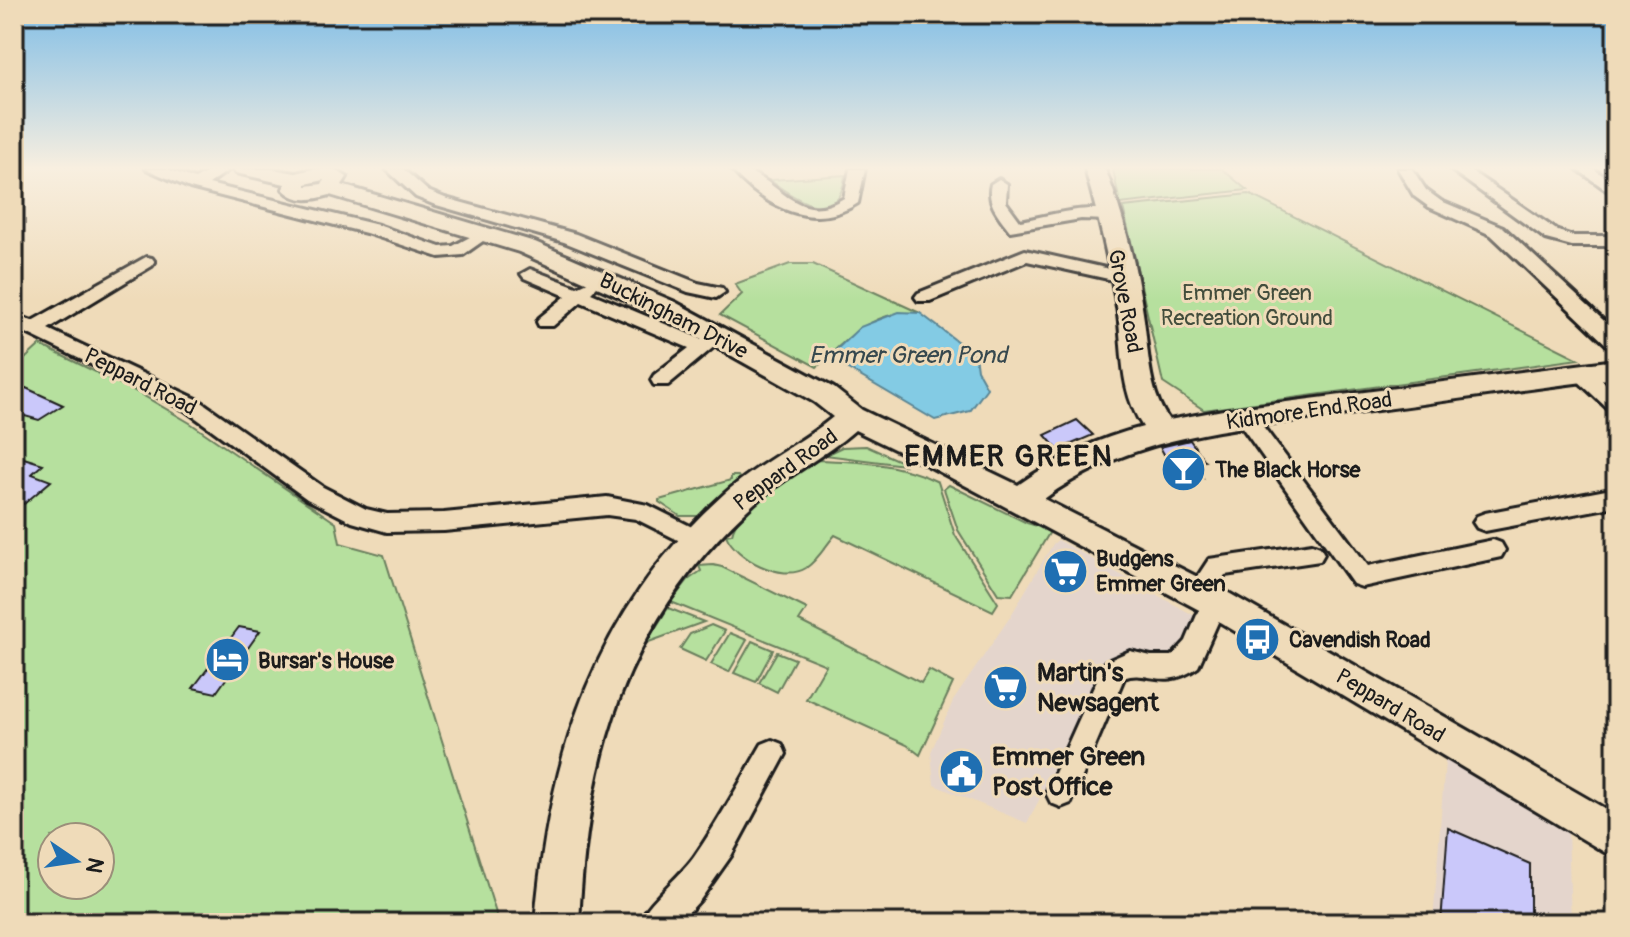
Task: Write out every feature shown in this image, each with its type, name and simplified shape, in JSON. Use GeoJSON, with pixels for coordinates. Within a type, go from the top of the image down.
{"type":"FeatureCollection","features":[{"type":"Feature","properties":{"kind":"street"},"geometry":{"type":"LineString","coordinates":[[307,213],[372,229],[439,252],[457,251],[485,234]]}},
{"type":"Feature","properties":{"kind":"street","name":"Buckingham Drive"},"geometry":{"type":"LineString","coordinates":[[429,213],[599,277],[711,341],[824,395],[852,417]]}},
{"type":"Feature","properties":{"kind":"street","name":"Buckingham Drive"},"geometry":{"type":"LineString","coordinates":[[481,213],[570,238],[694,288],[716,292]]}},
{"type":"Feature","properties":{"kind":"street"},"geometry":{"type":"LineString","coordinates":[[1005,213],[1016,227],[1081,214],[1109,215]]}},
{"type":"Feature","properties":{"kind":"street"},"geometry":{"type":"LineString","coordinates":[[1458,213],[1497,231],[1616,343]]}},
{"type":"Feature","properties":{"kind":"street"},"geometry":{"type":"LineString","coordinates":[[1520,213],[1552,235],[1572,241],[1616,241]]}},
{"type":"Feature","properties":{"kind":"street","name":"Grove Road"},"geometry":{"type":"LineString","coordinates":[[1109,215],[1130,310],[1139,389],[1144,406],[1160,430]]}},
{"type":"Feature","properties":{"kind":"street"},"geometry":{"type":"LineString","coordinates":[[924,297],[1025,255],[1122,277]]}},
{"type":"Feature","properties":{"kind":"street"},"geometry":{"type":"LineString","coordinates":[[35,328],[146,262]]}},
{"type":"Feature","properties":{"kind":"street"},"geometry":{"type":"LineString","coordinates":[[530,274],[711,341]]}},
{"type":"Feature","properties":{"kind":"street"},"geometry":{"type":"LineString","coordinates":[[1525,284],[1547,275]]}},
{"type":"Feature","properties":{"kind":"street"},"geometry":{"type":"LineString","coordinates":[[546,322],[599,277]]}},
{"type":"Feature","properties":{"kind":"street","name":"Peppard Road"},"geometry":{"type":"LineString","coordinates":[[14,320],[192,405],[315,493],[360,516],[387,523],[444,522],[607,506],[640,511],[698,541],[743,495],[836,432],[852,417],[1206,598],[1616,838]]}},
{"type":"Feature","properties":{"kind":"street"},"geometry":{"type":"LineString","coordinates":[[661,380],[711,341]]}},
{"type":"Feature","properties":{"kind":"street","name":"Kidmore End Road"},"geometry":{"type":"LineString","coordinates":[[1019,501],[1051,475],[1072,464],[1160,430],[1616,369]]}},
{"type":"Feature","properties":{"kind":"street"},"geometry":{"type":"LineString","coordinates":[[1582,373],[1616,405]]}},
{"type":"Feature","properties":{"kind":"street"},"geometry":{"type":"LineString","coordinates":[[1246,418],[1362,577],[1493,550]]}},
{"type":"Feature","properties":{"kind":"street"},"geometry":{"type":"LineString","coordinates":[[1485,522],[1613,502]]}},
{"type":"Feature","properties":{"kind":"street"},"geometry":{"type":"LineString","coordinates":[[557,923],[559,871],[574,774],[606,675],[651,596],[698,541]]}},
{"type":"Feature","properties":{"kind":"street"},"geometry":{"type":"LineString","coordinates":[[1061,793],[1114,670],[1130,663],[1151,669],[1174,670],[1193,655],[1206,598],[1218,566],[1312,554]]}},
{"type":"Feature","properties":{"kind":"street"},"geometry":{"type":"LineString","coordinates":[[655,923],[670,912],[720,845],[772,754]]}},
{"type":"Feature","properties":{"kind":"shaded area"},"geometry":{"type":"Polygon","coordinates":[[[1058,540],[1195,616],[1172,662],[1109,666],[1027,823],[934,785],[931,752],[953,701],[1058,540]]]}},
{"type":"Feature","properties":{"kind":"shaded area"},"geometry":{"type":"Polygon","coordinates":[[[1446,747],[1568,828],[1571,923],[1433,923],[1446,747]]]}},
{"type":"Feature","properties":{"kind":"green space","name":"Emmer Green Recreation Ground"},"geometry":{"type":"Polygon","coordinates":[[[1124,213],[1286,213],[1579,359],[1204,410],[1163,383],[1124,213]]]}},
{"type":"Feature","properties":{"kind":"green space"},"geometry":{"type":"Polygon","coordinates":[[[790,264],[813,264],[920,313],[903,313],[875,320],[851,336],[817,367],[720,315],[742,294],[735,284],[790,264]]]}},
{"type":"Feature","properties":{"kind":"green space"},"geometry":{"type":"Polygon","coordinates":[[[40,345],[137,392],[190,423],[336,523],[340,543],[384,555],[499,923],[14,923],[14,369],[40,345]]]}},
{"type":"Feature","properties":{"kind":"green space"},"geometry":{"type":"Polygon","coordinates":[[[866,446],[904,465],[825,455],[842,447],[866,446]]]}},
{"type":"Feature","properties":{"kind":"green space"},"geometry":{"type":"Polygon","coordinates":[[[816,460],[894,467],[938,482],[955,535],[998,603],[993,611],[835,535],[810,565],[796,572],[760,566],[739,552],[726,535],[732,534],[744,513],[767,492],[816,460]]]}},
{"type":"Feature","properties":{"kind":"green space"},"geometry":{"type":"Polygon","coordinates":[[[731,476],[738,476],[741,481],[700,516],[680,516],[659,502],[731,480],[731,476]]]}},
{"type":"Feature","properties":{"kind":"green space"},"geometry":{"type":"Polygon","coordinates":[[[949,485],[1027,523],[1051,530],[1012,595],[998,594],[958,530],[944,489],[949,485]]]}},
{"type":"Feature","properties":{"kind":"green space"},"geometry":{"type":"Polygon","coordinates":[[[713,565],[807,609],[799,621],[921,683],[929,670],[953,683],[920,755],[907,745],[806,699],[826,665],[671,602],[688,580],[701,571],[699,566],[713,565]]]}},
{"type":"Feature","properties":{"kind":"green space"},"geometry":{"type":"Polygon","coordinates":[[[668,608],[704,622],[646,643],[668,608]]]}},
{"type":"Feature","properties":{"kind":"green space"},"geometry":{"type":"Polygon","coordinates":[[[711,625],[725,631],[706,661],[680,649],[690,634],[711,625]]]}},
{"type":"Feature","properties":{"kind":"green space"},"geometry":{"type":"Polygon","coordinates":[[[730,633],[747,640],[729,672],[711,664],[730,633]]]}},
{"type":"Feature","properties":{"kind":"green space"},"geometry":{"type":"Polygon","coordinates":[[[752,641],[773,650],[756,682],[734,673],[752,641]]]}},
{"type":"Feature","properties":{"kind":"green space"},"geometry":{"type":"Polygon","coordinates":[[[777,652],[795,659],[777,692],[759,683],[777,652]]]}},
{"type":"Feature","properties":{"kind":"water","name":"Emmer Green Pond"},"geometry":{"type":"Polygon","coordinates":[[[899,312],[920,313],[975,355],[977,370],[987,388],[970,411],[935,420],[838,363],[835,351],[860,327],[899,312]]]}},
{"type":"Feature","properties":{"kind":"building"},"geometry":{"type":"Polygon","coordinates":[[[26,388],[63,405],[39,420],[25,416],[14,423],[14,395],[26,388]]]}},
{"type":"Feature","properties":{"kind":"building"},"geometry":{"type":"Polygon","coordinates":[[[1077,420],[1093,435],[1058,450],[1045,435],[1077,420]]]}},
{"type":"Feature","properties":{"kind":"building","name":"The Black Horse"},"geometry":{"type":"Polygon","coordinates":[[[1190,440],[1205,461],[1193,464],[1203,478],[1183,482],[1160,447],[1190,440]]]}},
{"type":"Feature","properties":{"kind":"building"},"geometry":{"type":"Polygon","coordinates":[[[14,455],[43,464],[32,474],[51,481],[24,504],[14,501],[14,455]]]}},
{"type":"Feature","properties":{"kind":"building","name":"Bursar's House"},"geometry":{"type":"Polygon","coordinates":[[[239,627],[260,631],[216,693],[193,688],[239,627]]]}},
{"type":"Feature","properties":{"kind":"building"},"geometry":{"type":"Polygon","coordinates":[[[1448,828],[1530,864],[1530,923],[1441,923],[1448,828]]]}},
{"type":"Feature","properties":{"kind":"place","name":"The Black Horse"},"geometry":{"type":"Point","coordinates":[1184,469]}},
{"type":"Feature","properties":{"kind":"place","name":"Budgens Emmer Green"},"geometry":{"type":"Point","coordinates":[1065,571]}},
{"type":"Feature","properties":{"kind":"place","name":"Cavendish Road"},"geometry":{"type":"Point","coordinates":[1258,639]}},
{"type":"Feature","properties":{"kind":"place","name":"Bursar's House"},"geometry":{"type":"Point","coordinates":[227,660]}},
{"type":"Feature","properties":{"kind":"place","name":"Martin's Newsagent"},"geometry":{"type":"Point","coordinates":[1006,687]}},
{"type":"Feature","properties":{"kind":"place","name":"Emmer Green Post Office"},"geometry":{"type":"Point","coordinates":[961,771]}},
{"type":"Feature","properties":{"kind":"district","name":"EMMER GREEN"},"geometry":{"type":"Point","coordinates":[1009,456]}}]}
